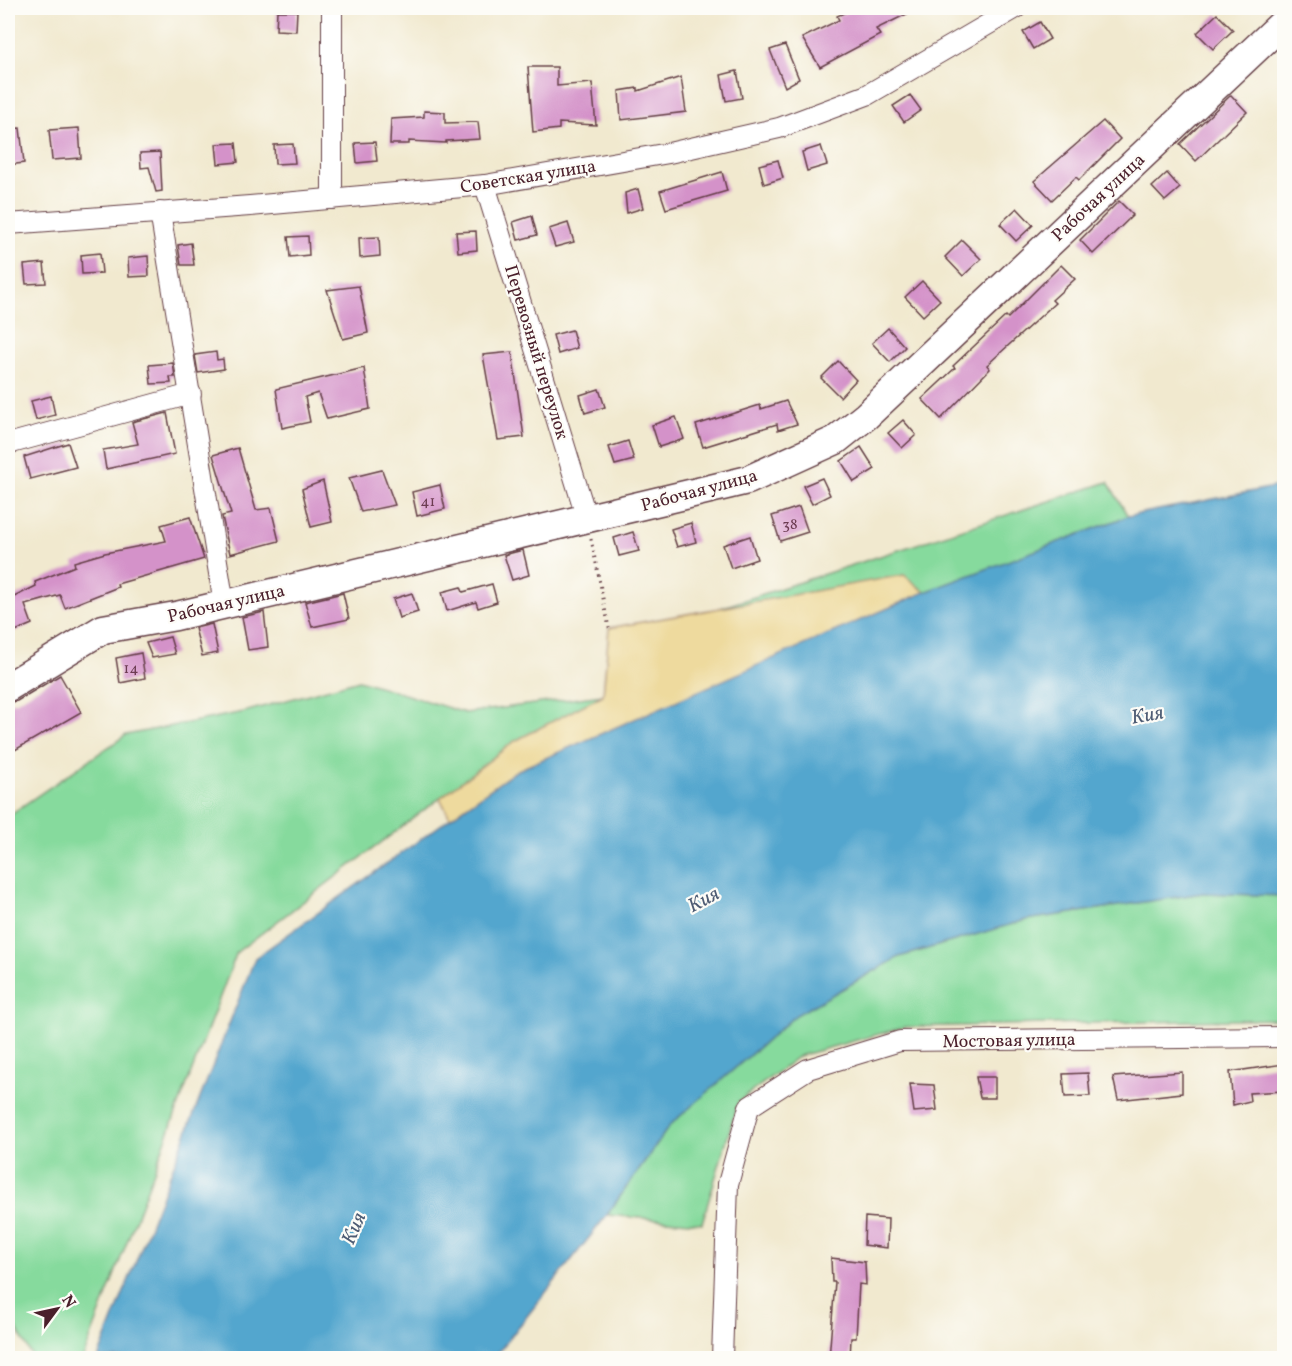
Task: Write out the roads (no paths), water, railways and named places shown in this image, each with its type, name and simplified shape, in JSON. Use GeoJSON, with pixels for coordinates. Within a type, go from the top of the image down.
{"type":"FeatureCollection","features":[{"type":"Feature","properties":{"kind":"main road","name":"Рабочая улица"},"geometry":{"type":"LineString","coordinates":[[8,687],[103,629],[176,616],[748,480],[836,440],[866,416],[1284,22]]}},
{"type":"Feature","properties":{"kind":"street"},"geometry":{"type":"LineString","coordinates":[[332,8],[332,199]]}},
{"type":"Feature","properties":{"kind":"street","name":"Советская улица"},"geometry":{"type":"LineString","coordinates":[[8,224],[332,199],[485,184],[669,153],[779,128],[867,94],[1016,8]]}},
{"type":"Feature","properties":{"kind":"street","name":"Перевозный переулок"},"geometry":{"type":"LineString","coordinates":[[485,184],[587,519]]}},
{"type":"Feature","properties":{"kind":"street"},"geometry":{"type":"LineString","coordinates":[[160,212],[224,604]]}},
{"type":"Feature","properties":{"kind":"street"},"geometry":{"type":"LineString","coordinates":[[8,444],[191,394]]}},
{"type":"Feature","properties":{"kind":"street","name":"Мостовая улица"},"geometry":{"type":"LineString","coordinates":[[722,1359],[728,1184],[749,1107],[808,1069],[900,1041],[1284,1037]]}},
{"type":"Feature","properties":{"kind":"water","name":"Кия"},"geometry":{"type":"Polygon","coordinates":[[[1284,485],[1284,896],[1203,893],[1026,920],[899,957],[796,1015],[670,1125],[607,1215],[494,1358],[98,1358],[255,958],[516,771],[925,592],[1128,516],[1284,485]]]}}]}
